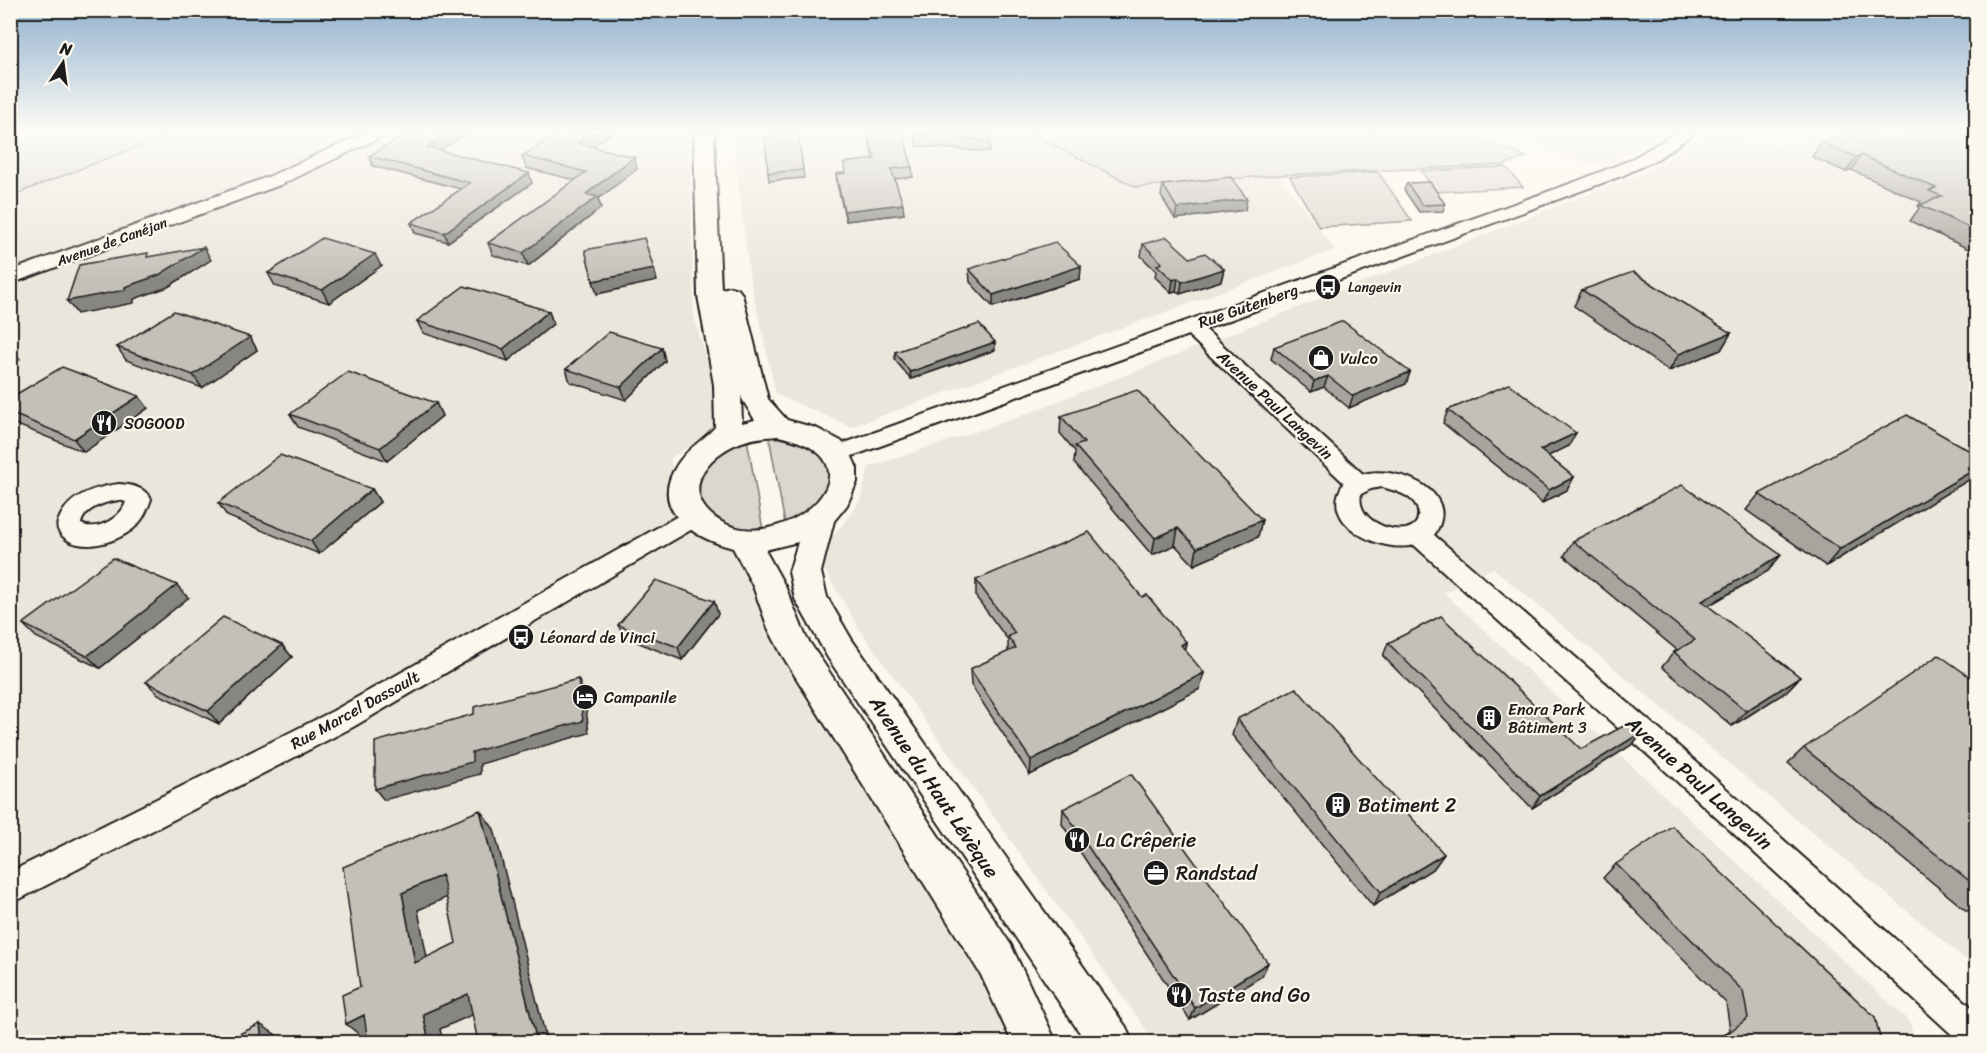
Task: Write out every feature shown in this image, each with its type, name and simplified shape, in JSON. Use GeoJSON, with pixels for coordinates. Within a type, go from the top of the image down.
{"type":"FeatureCollection","features":[{"type":"Feature","properties":{"kind":"main road"},"geometry":{"type":"LineString","coordinates":[[705,182],[710,296],[728,385],[729,428],[718,441],[692,463],[683,482],[683,501],[693,518],[714,533],[744,540],[776,538],[801,529],[821,516],[835,501],[843,485],[843,468],[836,453],[822,440],[802,431],[778,428],[750,430],[718,441]]}},
{"type":"Feature","properties":{"kind":"main road"},"geometry":{"type":"LineString","coordinates":[[722,182],[726,263],[732,307],[755,399],[766,416],[778,428]]}},
{"type":"Feature","properties":{"kind":"main road","name":"Avenue du Haut Lévèque"},"geometry":{"type":"LineString","coordinates":[[821,516],[805,572],[811,599],[840,649],[1111,1042]]}},
{"type":"Feature","properties":{"kind":"main road"},"geometry":{"type":"LineString","coordinates":[[744,540],[769,586],[784,628],[794,646],[996,960],[1034,1042]]}},
{"type":"Feature","properties":{"kind":"street","name":"Avenue de Canéjan"},"geometry":{"type":"LineString","coordinates":[[10,278],[271,182]]}},
{"type":"Feature","properties":{"kind":"street","name":"Rue Gutenberg"},"geometry":{"type":"LineString","coordinates":[[836,453],[1591,182]]}},
{"type":"Feature","properties":{"kind":"street","name":"Avenue Paul Langevin"},"geometry":{"type":"LineString","coordinates":[[1190,327],[1359,484]]}},
{"type":"Feature","properties":{"kind":"street"},"geometry":{"type":"LineString","coordinates":[[1370,480],[1396,481],[1420,493],[1428,502],[1432,512],[1432,521],[1427,529],[1418,535],[1406,538],[1385,536],[1366,528],[1355,520],[1349,510],[1347,499],[1351,490],[1370,480]]}},
{"type":"Feature","properties":{"kind":"street","name":"Rue Marcel Dassault"},"geometry":{"type":"LineString","coordinates":[[10,889],[202,793],[343,718],[693,518]]}},
{"type":"Feature","properties":{"kind":"street","name":"Avenue Paul Langevin"},"geometry":{"type":"LineString","coordinates":[[1418,535],[1667,754],[1977,1035]]}},
{"type":"Feature","properties":{"kind":"shaded area"},"geometry":{"type":"Polygon","coordinates":[[[10,182],[260,182],[11,272],[10,182]]]}},
{"type":"Feature","properties":{"kind":"shaded area"},"geometry":{"type":"Polygon","coordinates":[[[11,182],[47,182],[24,191],[11,200],[11,182]]]}},
{"type":"Feature","properties":{"kind":"shaded area"},"geometry":{"type":"Polygon","coordinates":[[[279,182],[690,182],[694,316],[725,423],[671,458],[672,492],[684,531],[762,559],[824,717],[965,916],[1040,1042],[11,1042],[10,284],[209,214],[279,182]]]}},
{"type":"Feature","properties":{"kind":"shaded area"},"geometry":{"type":"Polygon","coordinates":[[[738,182],[1126,182],[1136,187],[1194,182],[1283,182],[1335,250],[851,427],[776,394],[750,279],[738,182]]]}},
{"type":"Feature","properties":{"kind":"shaded area"},"geometry":{"type":"Polygon","coordinates":[[[1126,182],[1194,182],[1136,187],[1126,182]]]}},
{"type":"Feature","properties":{"kind":"shaded area"},"geometry":{"type":"Polygon","coordinates":[[[1293,182],[1385,182],[1412,221],[1319,227],[1293,182]]]}},
{"type":"Feature","properties":{"kind":"shaded area"},"geometry":{"type":"Polygon","coordinates":[[[1429,182],[1519,182],[1523,187],[1436,192],[1429,182]]]}},
{"type":"Feature","properties":{"kind":"shaded area"},"geometry":{"type":"Polygon","coordinates":[[[1619,182],[1976,182],[1976,968],[1493,568],[1444,593],[1910,1022],[1915,1042],[1155,1042],[858,627],[816,555],[844,523],[860,500],[869,467],[1008,421],[1619,182]]]}},
{"type":"Feature","properties":{"kind":"shaded area"},"geometry":{"type":"Polygon","coordinates":[[[769,437],[804,445],[823,458],[828,468],[829,479],[815,508],[785,524],[769,437]]]}},
{"type":"Feature","properties":{"kind":"shaded area"},"geometry":{"type":"Polygon","coordinates":[[[747,439],[763,530],[747,531],[717,523],[697,498],[700,472],[725,448],[747,439]]]}},
{"type":"Feature","properties":{"kind":"building"},"geometry":{"type":"Polygon","coordinates":[[[467,182],[516,182],[444,233],[411,223],[470,183],[467,182]]]}},
{"type":"Feature","properties":{"kind":"building"},"geometry":{"type":"Polygon","coordinates":[[[572,182],[601,182],[586,194],[597,197],[523,253],[488,243],[572,182]]]}},
{"type":"Feature","properties":{"kind":"building"},"geometry":{"type":"Polygon","coordinates":[[[838,182],[896,182],[903,204],[844,211],[838,182]]]}},
{"type":"Feature","properties":{"kind":"building"},"geometry":{"type":"Polygon","coordinates":[[[1187,182],[1235,182],[1247,199],[1177,208],[1163,185],[1187,182]]]}},
{"type":"Feature","properties":{"kind":"building"},"geometry":{"type":"Polygon","coordinates":[[[1430,182],[1445,204],[1422,205],[1407,183],[1430,182]]]}},
{"type":"Feature","properties":{"kind":"building"},"geometry":{"type":"Polygon","coordinates":[[[1923,182],[1977,182],[1977,231],[1920,205],[1942,196],[1929,191],[1936,188],[1923,182]]]}},
{"type":"Feature","properties":{"kind":"building"},"geometry":{"type":"Polygon","coordinates":[[[1167,237],[1190,258],[1205,253],[1224,269],[1182,282],[1178,278],[1173,280],[1157,265],[1162,263],[1143,244],[1167,237]]]}},
{"type":"Feature","properties":{"kind":"building"},"geometry":{"type":"Polygon","coordinates":[[[322,238],[375,254],[322,290],[268,273],[322,238]]]}},
{"type":"Feature","properties":{"kind":"building"},"geometry":{"type":"Polygon","coordinates":[[[644,238],[654,269],[593,281],[585,250],[644,238]]]}},
{"type":"Feature","properties":{"kind":"building"},"geometry":{"type":"Polygon","coordinates":[[[1055,242],[1081,266],[993,295],[969,269],[1055,242]]]}},
{"type":"Feature","properties":{"kind":"building"},"geometry":{"type":"Polygon","coordinates":[[[204,247],[159,275],[125,287],[125,290],[67,301],[79,265],[148,253],[147,257],[204,247]]]}},
{"type":"Feature","properties":{"kind":"building"},"geometry":{"type":"Polygon","coordinates":[[[1633,272],[1731,333],[1679,354],[1582,290],[1633,272]]]}},
{"type":"Feature","properties":{"kind":"building"},"geometry":{"type":"Polygon","coordinates":[[[464,286],[549,311],[503,349],[417,321],[464,286]]]}},
{"type":"Feature","properties":{"kind":"building"},"geometry":{"type":"Polygon","coordinates":[[[174,311],[250,337],[193,375],[117,347],[174,311]]]}},
{"type":"Feature","properties":{"kind":"building"},"geometry":{"type":"Polygon","coordinates":[[[1343,321],[1410,372],[1353,396],[1328,376],[1314,381],[1274,347],[1343,321]]]}},
{"type":"Feature","properties":{"kind":"building"},"geometry":{"type":"Polygon","coordinates":[[[979,324],[995,342],[910,372],[895,352],[979,324]]]}},
{"type":"Feature","properties":{"kind":"building"},"geometry":{"type":"Polygon","coordinates":[[[609,332],[662,348],[621,387],[566,369],[609,332]]]}},
{"type":"Feature","properties":{"kind":"building"},"geometry":{"type":"Polygon","coordinates":[[[62,367],[139,396],[74,439],[10,413],[10,398],[62,367]]]}},
{"type":"Feature","properties":{"kind":"building"},"geometry":{"type":"Polygon","coordinates":[[[348,372],[436,403],[380,448],[290,414],[348,372]]]}},
{"type":"Feature","properties":{"kind":"building"},"geometry":{"type":"Polygon","coordinates":[[[1509,384],[1576,433],[1540,450],[1574,477],[1549,490],[1448,410],[1509,384]]]}},
{"type":"Feature","properties":{"kind":"building"},"geometry":{"type":"Polygon","coordinates":[[[1137,390],[1262,520],[1197,548],[1178,528],[1155,538],[1075,446],[1084,443],[1061,416],[1137,390]]]}},
{"type":"Feature","properties":{"kind":"building"},"geometry":{"type":"Polygon","coordinates":[[[1907,415],[1977,455],[1977,468],[1840,549],[1759,494],[1907,415]]]}},
{"type":"Feature","properties":{"kind":"building"},"geometry":{"type":"Polygon","coordinates":[[[280,455],[372,489],[311,541],[218,503],[280,455]]]}},
{"type":"Feature","properties":{"kind":"building"},"geometry":{"type":"Polygon","coordinates":[[[1682,485],[1781,555],[1702,601],[1800,677],[1746,711],[1674,652],[1695,640],[1573,541],[1682,485]]]}},
{"type":"Feature","properties":{"kind":"building"},"geometry":{"type":"Polygon","coordinates":[[[1089,532],[1142,597],[1147,595],[1186,642],[1181,645],[1204,673],[1031,760],[970,669],[1016,648],[1008,637],[1015,633],[976,580],[1089,532]]]}},
{"type":"Feature","properties":{"kind":"building"},"geometry":{"type":"Polygon","coordinates":[[[113,558],[177,585],[87,656],[23,624],[113,558]]]}},
{"type":"Feature","properties":{"kind":"building"},"geometry":{"type":"Polygon","coordinates":[[[656,580],[714,601],[678,647],[618,625],[656,580]]]}},
{"type":"Feature","properties":{"kind":"building","name":"Enora Park Bâtiment 3"},"geometry":{"type":"Polygon","coordinates":[[[1441,616],[1581,749],[1631,722],[1642,732],[1540,796],[1388,643],[1441,616]]]}},
{"type":"Feature","properties":{"kind":"building"},"geometry":{"type":"Polygon","coordinates":[[[223,617],[282,645],[208,711],[146,682],[223,617]]]}},
{"type":"Feature","properties":{"kind":"building"},"geometry":{"type":"Polygon","coordinates":[[[1939,655],[1977,682],[1977,887],[1804,748],[1939,655]]]}},
{"type":"Feature","properties":{"kind":"building"},"geometry":{"type":"Polygon","coordinates":[[[578,679],[583,721],[472,752],[472,762],[375,789],[375,742],[474,714],[474,707],[578,679]]]}},
{"type":"Feature","properties":{"kind":"building","name":"Batiment 2"},"geometry":{"type":"Polygon","coordinates":[[[1296,688],[1444,854],[1381,892],[1237,719],[1296,688]]]}},
{"type":"Feature","properties":{"kind":"building"},"geometry":{"type":"Polygon","coordinates":[[[1131,774],[1268,963],[1195,1008],[1063,809],[1131,774]]]}},
{"type":"Feature","properties":{"kind":"building"},"geometry":{"type":"Polygon","coordinates":[[[480,810],[537,1042],[478,1042],[468,994],[423,1014],[429,1042],[368,1042],[364,1015],[346,1024],[342,995],[360,987],[343,867],[480,810]],[[442,875],[402,893],[415,963],[456,943],[442,875]]]}},
{"type":"Feature","properties":{"kind":"building"},"geometry":{"type":"Polygon","coordinates":[[[1672,826],[1875,1017],[1881,1042],[1716,1042],[1748,1018],[1743,991],[1616,864],[1672,826]]]}},
{"type":"Feature","properties":{"kind":"building"},"geometry":{"type":"Polygon","coordinates":[[[260,1024],[262,1042],[229,1042],[229,1039],[260,1024]]]}},
{"type":"Feature","properties":{"kind":"building"},"geometry":{"type":"Polygon","coordinates":[[[962,1033],[966,1042],[945,1042],[962,1033]]]}},
{"type":"Feature","properties":{"kind":"place","name":"Langevin"},"geometry":{"type":"Point","coordinates":[1328,287]}},
{"type":"Feature","properties":{"kind":"place","name":"Vulco"},"geometry":{"type":"Point","coordinates":[1321,358]}},
{"type":"Feature","properties":{"kind":"place","name":"SOGOOD"},"geometry":{"type":"Point","coordinates":[104,423]}},
{"type":"Feature","properties":{"kind":"place","name":"Léonard de Vinci"},"geometry":{"type":"Point","coordinates":[521,637]}},
{"type":"Feature","properties":{"kind":"place","name":"Campanile"},"geometry":{"type":"Point","coordinates":[585,697]}},
{"type":"Feature","properties":{"kind":"place","name":"Enora Park Bâtiment 3"},"geometry":{"type":"Point","coordinates":[1489,718]}},
{"type":"Feature","properties":{"kind":"place","name":"Batiment 2"},"geometry":{"type":"Point","coordinates":[1338,805]}},
{"type":"Feature","properties":{"kind":"place","name":"La Crêperie"},"geometry":{"type":"Point","coordinates":[1077,840]}},
{"type":"Feature","properties":{"kind":"place","name":"Randstad"},"geometry":{"type":"Point","coordinates":[1156,873]}},
{"type":"Feature","properties":{"kind":"place","name":"Taste and Go"},"geometry":{"type":"Point","coordinates":[1179,995]}}]}
